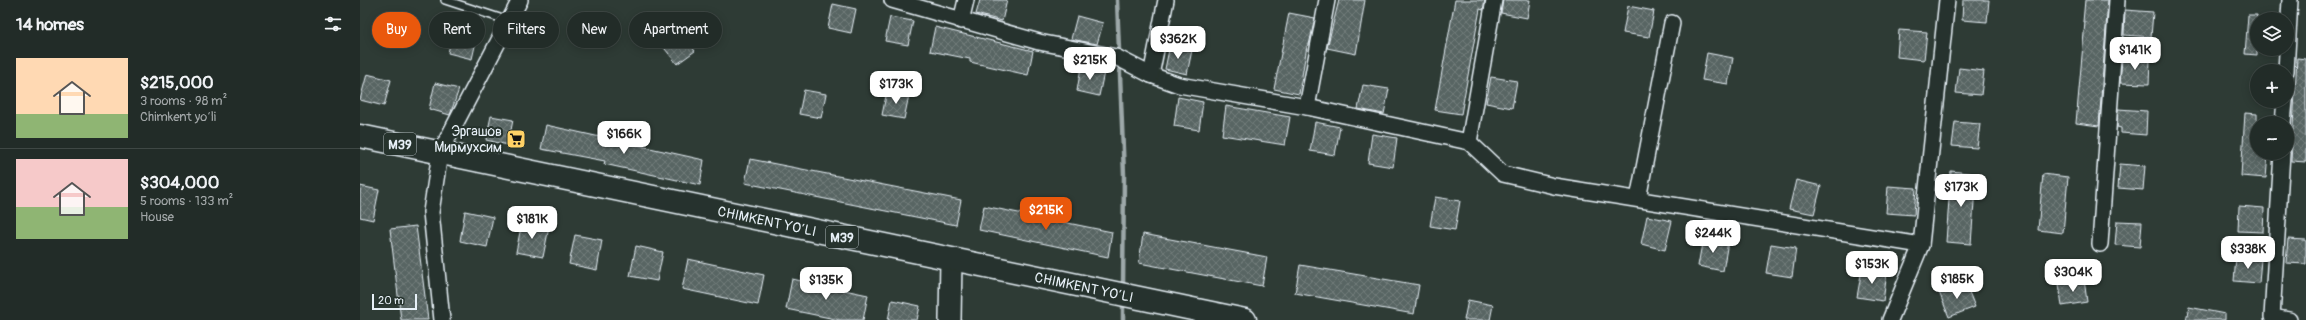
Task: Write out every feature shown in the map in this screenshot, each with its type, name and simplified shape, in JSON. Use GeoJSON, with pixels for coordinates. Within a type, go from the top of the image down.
{"type":"FeatureCollection","features":[{"type":"Feature","properties":{"kind":"highway","name":"CHIMKENT YO‘LI"},"geometry":{"type":"LineString","coordinates":[[360,136],[1245,320]]}},
{"type":"Feature","properties":{"kind":"main road"},"geometry":{"type":"LineString","coordinates":[[950,320],[951,259]]}},
{"type":"Feature","properties":{"kind":"street"},"geometry":{"type":"LineString","coordinates":[[514,12],[520,0]]}},
{"type":"Feature","properties":{"kind":"street"},"geometry":{"type":"LineString","coordinates":[[892,0],[961,21],[1039,42],[1116,56],[1151,75],[1179,85],[1307,107],[1469,142],[1502,174],[1554,186],[1921,245]]}},
{"type":"Feature","properties":{"kind":"street"},"geometry":{"type":"LineString","coordinates":[[961,21],[966,0]]}},
{"type":"Feature","properties":{"kind":"street"},"geometry":{"type":"LineString","coordinates":[[1151,75],[1166,0]]}},
{"type":"Feature","properties":{"kind":"street"},"geometry":{"type":"LineString","coordinates":[[1307,107],[1327,0]]}},
{"type":"Feature","properties":{"kind":"street"},"geometry":{"type":"LineString","coordinates":[[1469,142],[1494,0]]}},
{"type":"Feature","properties":{"kind":"street"},"geometry":{"type":"LineString","coordinates":[[1890,320],[1921,245],[1947,0]]}},
{"type":"Feature","properties":{"kind":"street"},"geometry":{"type":"LineString","coordinates":[[2100,244],[2117,0]]}},
{"type":"Feature","properties":{"kind":"street"},"geometry":{"type":"LineString","coordinates":[[2286,64],[2290,0]]}},
{"type":"Feature","properties":{"kind":"street"},"geometry":{"type":"LineString","coordinates":[[1638,199],[1672,23]]}},
{"type":"Feature","properties":{"kind":"street"},"geometry":{"type":"LineString","coordinates":[[442,320],[431,212],[440,153],[495,48]]}},
{"type":"Feature","properties":{"kind":"street"},"geometry":{"type":"LineString","coordinates":[[2282,160],[2272,317],[2290,320]]}},
{"type":"Feature","properties":{"kind":"lane"},"geometry":{"type":"LineString","coordinates":[[445,0],[493,16]]}},
{"type":"Feature","properties":{"kind":"building"},"geometry":{"type":"Polygon","coordinates":[[[980,0],[1007,0],[1002,21],[976,14],[980,0]]]}},
{"type":"Feature","properties":{"kind":"building"},"geometry":{"type":"Polygon","coordinates":[[[1339,0],[1365,0],[1356,54],[1327,48],[1339,0]]]}},
{"type":"Feature","properties":{"kind":"building"},"geometry":{"type":"Polygon","coordinates":[[[1455,0],[1485,0],[1483,10],[1480,9],[1461,114],[1435,110],[1455,0]]]}},
{"type":"Feature","properties":{"kind":"building"},"geometry":{"type":"Polygon","coordinates":[[[1503,0],[1530,0],[1527,18],[1501,13],[1503,0]]]}},
{"type":"Feature","properties":{"kind":"building"},"geometry":{"type":"Polygon","coordinates":[[[1963,0],[1989,0],[1987,22],[1962,20],[1963,0]]]}},
{"type":"Feature","properties":{"kind":"building"},"geometry":{"type":"Polygon","coordinates":[[[2085,0],[2108,0],[2099,126],[2076,123],[2085,22],[2083,22],[2085,0]]]}},
{"type":"Feature","properties":{"kind":"building"},"geometry":{"type":"Polygon","coordinates":[[[833,4],[856,9],[851,33],[828,28],[833,4]]]}},
{"type":"Feature","properties":{"kind":"building"},"geometry":{"type":"Polygon","coordinates":[[[1628,6],[1654,11],[1649,37],[1623,33],[1628,6]]]}},
{"type":"Feature","properties":{"kind":"building"},"geometry":{"type":"Polygon","coordinates":[[[2125,10],[2153,12],[2151,37],[2124,35],[2125,10]]]}},
{"type":"Feature","properties":{"kind":"building"},"geometry":{"type":"Polygon","coordinates":[[[1289,13],[1315,18],[1309,45],[1307,46],[1299,94],[1274,89],[1289,13]]]}},
{"type":"Feature","properties":{"kind":"building"},"geometry":{"type":"Polygon","coordinates":[[[2248,15],[2250,15],[2250,54],[2245,54],[2248,15]]]}},
{"type":"Feature","properties":{"kind":"building"},"geometry":{"type":"Polygon","coordinates":[[[1077,16],[1103,23],[1097,44],[1071,39],[1077,16]]]}},
{"type":"Feature","properties":{"kind":"building"},"geometry":{"type":"Polygon","coordinates":[[[890,17],[913,21],[908,45],[885,41],[890,17]]]}},
{"type":"Feature","properties":{"kind":"building"},"geometry":{"type":"Polygon","coordinates":[[[935,27],[1033,51],[1028,75],[970,62],[970,59],[930,51],[935,27]]]}},
{"type":"Feature","properties":{"kind":"building"},"geometry":{"type":"Polygon","coordinates":[[[1899,30],[1927,32],[1924,60],[1897,57],[1899,30]]]}},
{"type":"Feature","properties":{"kind":"building"},"geometry":{"type":"Polygon","coordinates":[[[1170,45],[1192,50],[1187,74],[1165,69],[1170,45]]]}},
{"type":"Feature","properties":{"kind":"building"},"geometry":{"type":"Polygon","coordinates":[[[449,48],[475,48],[472,59],[448,53],[449,48]]]}},
{"type":"Feature","properties":{"kind":"building"},"geometry":{"type":"Polygon","coordinates":[[[664,48],[693,48],[695,51],[677,64],[664,48]]]}},
{"type":"Feature","properties":{"kind":"building"},"geometry":{"type":"Polygon","coordinates":[[[1707,53],[1733,58],[1728,84],[1702,80],[1707,53]]]}},
{"type":"Feature","properties":{"kind":"building"},"geometry":{"type":"Polygon","coordinates":[[[2122,58],[2150,60],[2149,84],[2120,83],[2122,58]]]}},
{"type":"Feature","properties":{"kind":"building"},"geometry":{"type":"Polygon","coordinates":[[[2297,58],[2306,59],[2306,162],[2291,161],[2294,160],[2294,116],[2297,58]]]}},
{"type":"Feature","properties":{"kind":"building"},"geometry":{"type":"Polygon","coordinates":[[[1081,67],[1104,72],[1099,96],[1077,91],[1081,67]]]}},
{"type":"Feature","properties":{"kind":"building"},"geometry":{"type":"Polygon","coordinates":[[[1959,68],[1984,71],[1981,95],[1956,93],[1959,68]]]}},
{"type":"Feature","properties":{"kind":"building"},"geometry":{"type":"Polygon","coordinates":[[[367,74],[391,80],[384,106],[360,100],[367,74]]]}},
{"type":"Feature","properties":{"kind":"building"},"geometry":{"type":"Polygon","coordinates":[[[1491,77],[1517,81],[1512,108],[1486,103],[1491,77]]]}},
{"type":"Feature","properties":{"kind":"building"},"geometry":{"type":"Polygon","coordinates":[[[435,83],[459,89],[450,115],[429,109],[435,83]]]}},
{"type":"Feature","properties":{"kind":"building"},"geometry":{"type":"Polygon","coordinates":[[[1363,85],[1389,89],[1384,114],[1358,109],[1363,85]]]}},
{"type":"Feature","properties":{"kind":"building"},"geometry":{"type":"Polygon","coordinates":[[[804,90],[826,94],[821,118],[799,114],[804,90]]]}},
{"type":"Feature","properties":{"kind":"building"},"geometry":{"type":"Polygon","coordinates":[[[887,91],[909,95],[904,119],[882,115],[887,91]]]}},
{"type":"Feature","properties":{"kind":"building"},"geometry":{"type":"Polygon","coordinates":[[[1178,97],[1203,102],[1199,130],[1174,126],[1178,97]]]}},
{"type":"Feature","properties":{"kind":"building"},"geometry":{"type":"Polygon","coordinates":[[[1226,106],[1290,117],[1285,145],[1222,135],[1226,106]]]}},
{"type":"Feature","properties":{"kind":"building"},"geometry":{"type":"Polygon","coordinates":[[[2118,109],[2147,111],[2146,135],[2121,133],[2121,128],[2117,127],[2118,109]]]}},
{"type":"Feature","properties":{"kind":"building"},"geometry":{"type":"Polygon","coordinates":[[[2245,113],[2257,114],[2257,116],[2250,116],[2250,160],[2268,160],[2266,178],[2241,176],[2245,113]]]}},
{"type":"Feature","properties":{"kind":"building"},"geometry":{"type":"Polygon","coordinates":[[[491,116],[513,120],[508,145],[486,140],[491,116]]]}},
{"type":"Feature","properties":{"kind":"building"},"geometry":{"type":"Polygon","coordinates":[[[1315,122],[1340,127],[1335,155],[1310,151],[1315,122]]]}},
{"type":"Feature","properties":{"kind":"building"},"geometry":{"type":"Polygon","coordinates":[[[1955,122],[1980,124],[1977,148],[1952,146],[1955,122]]]}},
{"type":"Feature","properties":{"kind":"building"},"geometry":{"type":"Polygon","coordinates":[[[546,125],[704,160],[700,185],[604,164],[605,161],[541,149],[546,125]]]}},
{"type":"Feature","properties":{"kind":"building"},"geometry":{"type":"Polygon","coordinates":[[[1372,134],[1397,138],[1393,167],[1368,163],[1372,134]]]}},
{"type":"Feature","properties":{"kind":"building"},"geometry":{"type":"Polygon","coordinates":[[[750,159],[961,200],[956,225],[745,183],[750,159]]]}},
{"type":"Feature","properties":{"kind":"building"},"geometry":{"type":"Polygon","coordinates":[[[2120,164],[2145,166],[2143,190],[2118,188],[2120,164]]]}},
{"type":"Feature","properties":{"kind":"building"},"geometry":{"type":"Polygon","coordinates":[[[1951,171],[1976,174],[1971,244],[1946,242],[1951,171]]]}},
{"type":"Feature","properties":{"kind":"building"},"geometry":{"type":"Polygon","coordinates":[[[2043,174],[2068,177],[2063,233],[2038,230],[2043,174]]]}},
{"type":"Feature","properties":{"kind":"building"},"geometry":{"type":"Polygon","coordinates":[[[1796,180],[1821,186],[1814,214],[1789,209],[1796,180]]]}},
{"type":"Feature","properties":{"kind":"building"},"geometry":{"type":"Polygon","coordinates":[[[360,186],[379,190],[373,220],[360,217],[360,186]]]}},
{"type":"Feature","properties":{"kind":"building"},"geometry":{"type":"Polygon","coordinates":[[[1888,186],[1916,188],[1914,215],[1886,213],[1888,186]]]}},
{"type":"Feature","properties":{"kind":"building"},"geometry":{"type":"Polygon","coordinates":[[[1435,197],[1460,201],[1455,230],[1430,226],[1435,197]]]}},
{"type":"Feature","properties":{"kind":"building"},"geometry":{"type":"Polygon","coordinates":[[[984,206],[1112,232],[1108,257],[979,230],[984,206]]]}},
{"type":"Feature","properties":{"kind":"building"},"geometry":{"type":"Polygon","coordinates":[[[2239,206],[2264,208],[2263,232],[2238,231],[2239,206]]]}},
{"type":"Feature","properties":{"kind":"building"},"geometry":{"type":"Polygon","coordinates":[[[465,211],[493,217],[487,247],[460,241],[465,211]]]}},
{"type":"Feature","properties":{"kind":"building"},"geometry":{"type":"Polygon","coordinates":[[[1647,216],[1672,221],[1665,250],[1641,244],[1647,216]]]}},
{"type":"Feature","properties":{"kind":"building"},"geometry":{"type":"Polygon","coordinates":[[[2117,221],[2142,222],[2140,247],[2115,245],[2117,221]]]}},
{"type":"Feature","properties":{"kind":"building"},"geometry":{"type":"Polygon","coordinates":[[[522,222],[549,227],[543,257],[516,252],[522,222]]]}},
{"type":"Feature","properties":{"kind":"building"},"geometry":{"type":"Polygon","coordinates":[[[416,226],[428,320],[401,320],[390,229],[416,226]]]}},
{"type":"Feature","properties":{"kind":"building"},"geometry":{"type":"Polygon","coordinates":[[[1143,234],[1267,257],[1262,286],[1139,263],[1143,234]]]}},
{"type":"Feature","properties":{"kind":"building"},"geometry":{"type":"Polygon","coordinates":[[[575,235],[602,240],[597,270],[569,264],[575,235]]]}},
{"type":"Feature","properties":{"kind":"building"},"geometry":{"type":"Polygon","coordinates":[[[1703,238],[1728,242],[1723,271],[1698,266],[1703,238]]]}},
{"type":"Feature","properties":{"kind":"building"},"geometry":{"type":"Polygon","coordinates":[[[2288,239],[2306,240],[2306,264],[2286,263],[2288,239]]]}},
{"type":"Feature","properties":{"kind":"building"},"geometry":{"type":"Polygon","coordinates":[[[1771,244],[1796,248],[1792,277],[1766,273],[1771,244]]]}},
{"type":"Feature","properties":{"kind":"building"},"geometry":{"type":"Polygon","coordinates":[[[636,246],[663,252],[657,281],[630,276],[636,246]]]}},
{"type":"Feature","properties":{"kind":"building"},"geometry":{"type":"Polygon","coordinates":[[[2236,257],[2261,259],[2259,283],[2234,281],[2236,257]]]}},
{"type":"Feature","properties":{"kind":"building"},"geometry":{"type":"Polygon","coordinates":[[[688,259],[764,275],[758,305],[682,289],[688,259]]]}},
{"type":"Feature","properties":{"kind":"building"},"geometry":{"type":"Polygon","coordinates":[[[1300,265],[1419,285],[1414,314],[1295,293],[1300,265]]]}},
{"type":"Feature","properties":{"kind":"building"},"geometry":{"type":"Polygon","coordinates":[[[1862,269],[1887,273],[1883,301],[1857,297],[1862,269]]]}},
{"type":"Feature","properties":{"kind":"building"},"geometry":{"type":"Polygon","coordinates":[[[792,279],[868,295],[863,320],[840,320],[786,309],[792,279]]]}},
{"type":"Feature","properties":{"kind":"building"},"geometry":{"type":"Polygon","coordinates":[[[2084,279],[2087,302],[2062,306],[2059,284],[2084,279]]]}},
{"type":"Feature","properties":{"kind":"building"},"geometry":{"type":"Polygon","coordinates":[[[1965,282],[1975,307],[1949,317],[1939,292],[1965,282]]]}},
{"type":"Feature","properties":{"kind":"building"},"geometry":{"type":"Polygon","coordinates":[[[892,300],[920,306],[917,320],[888,320],[892,300]]]}},
{"type":"Feature","properties":{"kind":"building"},"geometry":{"type":"Polygon","coordinates":[[[1468,300],[1493,305],[1490,320],[1464,320],[1468,300]]]}},
{"type":"Feature","properties":{"kind":"building"},"geometry":{"type":"Polygon","coordinates":[[[2189,307],[2225,314],[2225,320],[2186,320],[2189,307]]]}},
{"type":"Feature","properties":{"kind":"waterway"},"geometry":{"type":"LineString","coordinates":[[1117,0],[1124,175],[1123,288]]}},
{"type":"Feature","properties":{"kind":"waterway"},"geometry":{"type":"LineString","coordinates":[[1123,302],[1123,320]]}},
{"type":"Feature","properties":{"kind":"place","name":"Эргашов Мирмухсим"},"geometry":{"type":"Point","coordinates":[516,139]}}]}
